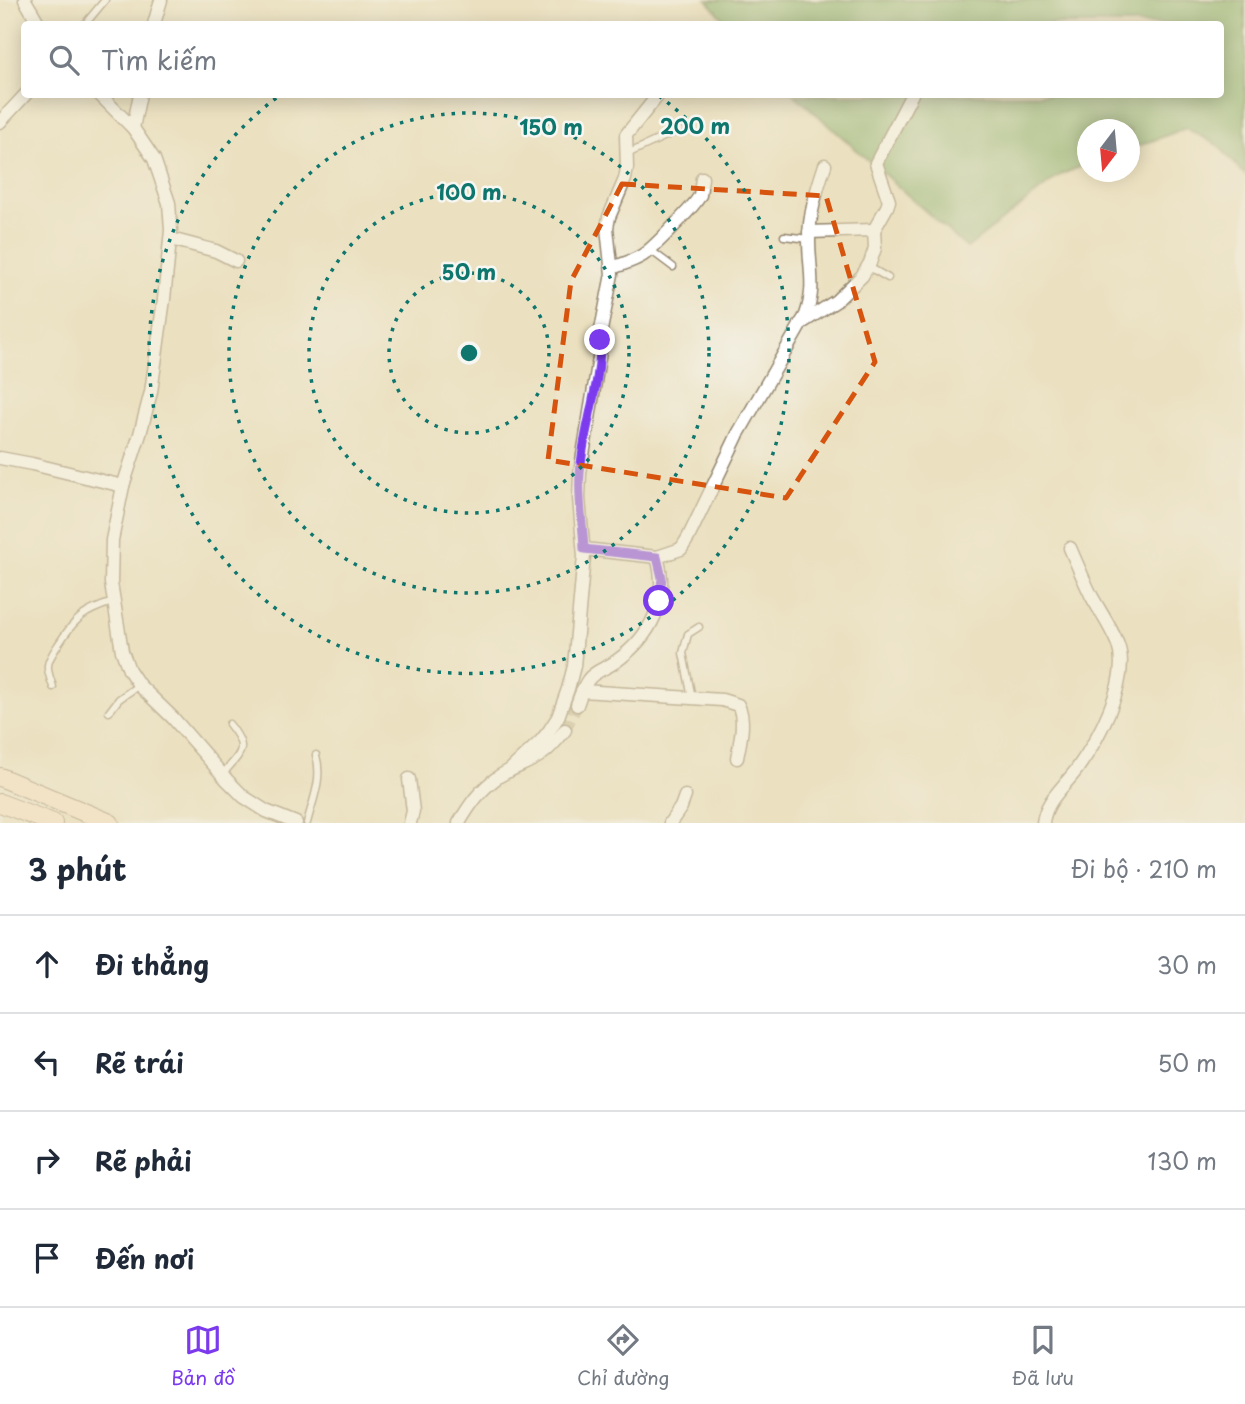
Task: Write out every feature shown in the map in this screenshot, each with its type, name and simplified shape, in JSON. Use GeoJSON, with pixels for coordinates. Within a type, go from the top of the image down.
{"type":"FeatureCollection","features":[{"type":"Feature","properties":{"kind":"main road"},"geometry":{"type":"LineString","coordinates":[[0,777],[110,823]]}},
{"type":"Feature","properties":{"kind":"main road"},"geometry":{"type":"LineString","coordinates":[[0,803],[53,823]]}},
{"type":"Feature","properties":{"kind":"street"},"geometry":{"type":"LineString","coordinates":[[25,0],[37,21]]}},
{"type":"Feature","properties":{"kind":"street"},"geometry":{"type":"LineString","coordinates":[[155,21],[162,0]]}},
{"type":"Feature","properties":{"kind":"street"},"geometry":{"type":"LineString","coordinates":[[0,121],[22,98]]}},
{"type":"Feature","properties":{"kind":"street"},"geometry":{"type":"LineString","coordinates":[[103,98],[133,128],[153,159],[169,203],[172,230],[151,392],[124,486],[112,540],[110,570],[122,651],[129,670],[139,685],[173,718],[244,797],[266,811],[296,823]]}},
{"type":"Feature","properties":{"kind":"street"},"geometry":{"type":"LineString","coordinates":[[133,128],[139,98]]}},
{"type":"Feature","properties":{"kind":"street"},"geometry":{"type":"LineString","coordinates":[[509,771],[549,731],[558,717],[574,666],[584,549],[579,498],[580,473],[612,268],[607,228],[625,179],[625,142],[629,130],[656,98]]}},
{"type":"Feature","properties":{"kind":"street"},"geometry":{"type":"LineString","coordinates":[[800,324],[836,302],[868,267],[875,248],[874,230],[889,201],[876,163],[910,98]]}},
{"type":"Feature","properties":{"kind":"street"},"geometry":{"type":"LineString","coordinates":[[584,549],[657,557],[681,548],[688,538],[738,434],[811,301],[813,287],[809,236],[816,192],[825,165]]}},
{"type":"Feature","properties":{"kind":"street"},"geometry":{"type":"LineString","coordinates":[[612,268],[644,254],[696,201],[702,178]]}},
{"type":"Feature","properties":{"kind":"street"},"geometry":{"type":"LineString","coordinates":[[809,236],[874,230]]}},
{"type":"Feature","properties":{"kind":"street"},"geometry":{"type":"LineString","coordinates":[[171,239],[216,251],[236,261]]}},
{"type":"Feature","properties":{"kind":"street"},"geometry":{"type":"LineString","coordinates":[[0,458],[124,486]]}},
{"type":"Feature","properties":{"kind":"street"},"geometry":{"type":"LineString","coordinates":[[1043,823],[1048,804],[1093,747],[1116,691],[1122,663],[1118,646],[1070,548]]}},
{"type":"Feature","properties":{"kind":"street"},"geometry":{"type":"LineString","coordinates":[[577,705],[589,677],[615,662],[647,632],[659,601],[662,578],[657,557]]}},
{"type":"Feature","properties":{"kind":"street"},"geometry":{"type":"LineString","coordinates":[[582,691],[722,700],[738,705],[742,712],[737,758]]}},
{"type":"Feature","properties":{"kind":"street"},"geometry":{"type":"LineString","coordinates":[[458,823],[472,800],[500,776],[541,755],[565,730]]}},
{"type":"Feature","properties":{"kind":"street"},"geometry":{"type":"LineString","coordinates":[[409,779],[413,811],[410,823]]}},
{"type":"Feature","properties":{"kind":"street"},"geometry":{"type":"LineString","coordinates":[[670,823],[685,796]]}},
{"type":"Feature","properties":{"kind":"lane"},"geometry":{"type":"LineString","coordinates":[[88,21],[105,0]]}},
{"type":"Feature","properties":{"kind":"lane"},"geometry":{"type":"LineString","coordinates":[[627,154],[679,130]]}},
{"type":"Feature","properties":{"kind":"lane"},"geometry":{"type":"LineString","coordinates":[[784,236],[809,236]]}},
{"type":"Feature","properties":{"kind":"lane"},"geometry":{"type":"LineString","coordinates":[[649,249],[673,267]]}},
{"type":"Feature","properties":{"kind":"lane"},"geometry":{"type":"LineString","coordinates":[[868,267],[888,278]]}},
{"type":"Feature","properties":{"kind":"lane"},"geometry":{"type":"LineString","coordinates":[[53,687],[48,664],[67,631],[82,614],[113,602]]}},
{"type":"Feature","properties":{"kind":"lane"},"geometry":{"type":"LineString","coordinates":[[692,698],[683,653],[688,634],[698,627]]}},
{"type":"Feature","properties":{"kind":"lane"},"geometry":{"type":"LineString","coordinates":[[109,712],[119,699],[139,685]]}},
{"type":"Feature","properties":{"kind":"lane"},"geometry":{"type":"LineString","coordinates":[[222,775],[240,754],[242,746],[229,724]]}},
{"type":"Feature","properties":{"kind":"lane"},"geometry":{"type":"LineString","coordinates":[[307,823],[319,780],[316,755]]}},
{"type":"Feature","properties":{"kind":"highlighted area"},"geometry":{"type":"Polygon","coordinates":[[[622,184],[826,196],[875,362],[786,498],[548,460],[571,281],[622,184]]]}},
{"type":"Feature","properties":{"kind":"green space"},"geometry":{"type":"Polygon","coordinates":[[[707,0],[1245,0],[1245,175],[1218,145],[1186,128],[1140,145],[1140,119],[1077,119],[1077,168],[1060,175],[967,248],[798,98],[1224,98],[1224,21],[725,21],[707,0]]]}},
{"type":"Feature","properties":{"kind":"tunnel"},"geometry":{"type":"LineString","coordinates":[[565,730],[577,705]]}},
{"type":"Feature","properties":{"kind":"route"},"geometry":{"type":"LineString","coordinates":[[600,340],[581,459],[579,498],[584,549],[657,557],[662,578],[659,601]]}}]}
